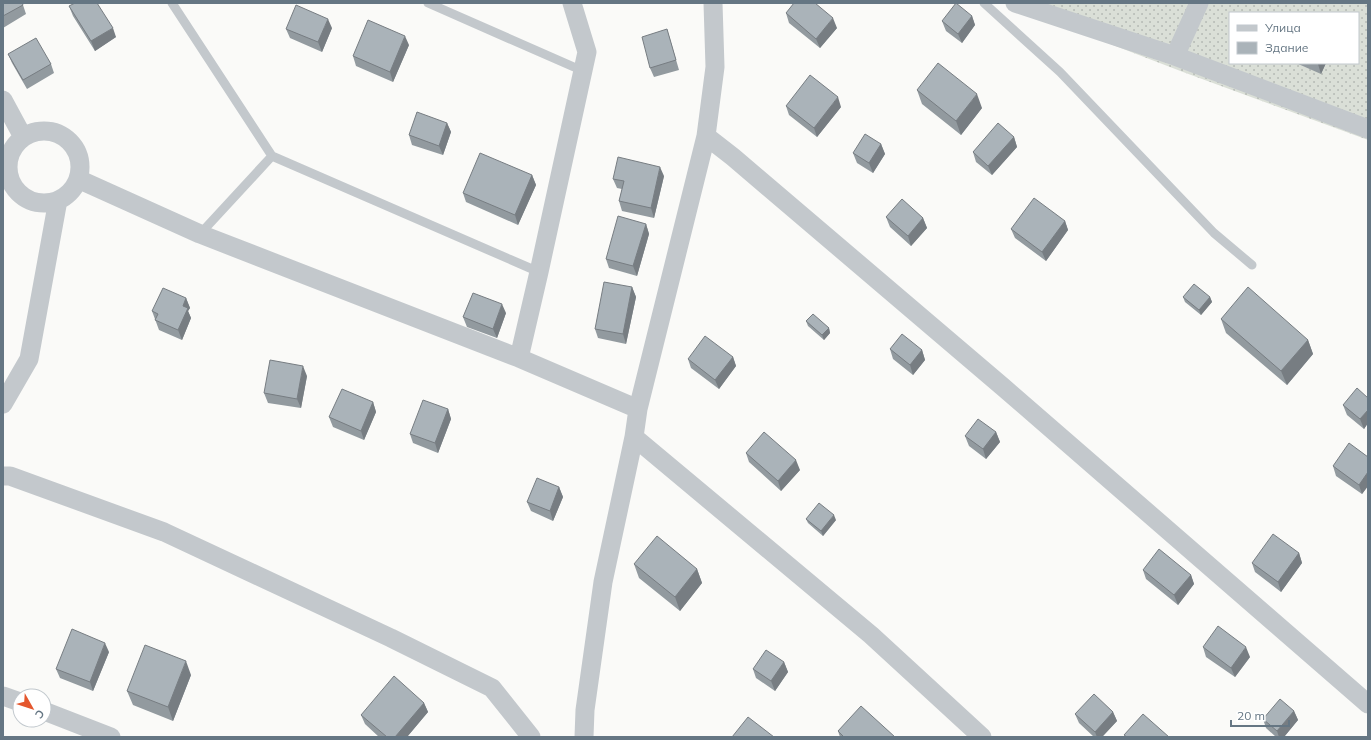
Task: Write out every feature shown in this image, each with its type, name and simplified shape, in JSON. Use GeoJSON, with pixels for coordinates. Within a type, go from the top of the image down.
{"type":"FeatureCollection","features":[{"type":"Feature","properties":{"kind":"street"},"geometry":{"type":"LineString","coordinates":[[519,358],[587,52],[572,3]]}},
{"type":"Feature","properties":{"kind":"street"},"geometry":{"type":"LineString","coordinates":[[584,737],[585,710],[603,582],[634,437],[638,409],[706,136],[715,67],[712,3]]}},
{"type":"Feature","properties":{"kind":"street"},"geometry":{"type":"LineString","coordinates":[[1015,3],[1176,56],[1368,130]]}},
{"type":"Feature","properties":{"kind":"street"},"geometry":{"type":"LineString","coordinates":[[1176,56],[1199,3]]}},
{"type":"Feature","properties":{"kind":"street"},"geometry":{"type":"LineString","coordinates":[[3,100],[23,137]]}},
{"type":"Feature","properties":{"kind":"street"},"geometry":{"type":"LineString","coordinates":[[45,130],[56,132],[66,138],[74,146],[79,156],[80,168],[78,179],[74,188],[67,195],[58,200],[47,203],[35,202],[24,197],[15,190],[7,168],[9,156],[14,145],[23,137],[33,132],[45,130]]}},
{"type":"Feature","properties":{"kind":"street"},"geometry":{"type":"LineString","coordinates":[[706,136],[733,157],[1002,387],[1368,704]]}},
{"type":"Feature","properties":{"kind":"street"},"geometry":{"type":"LineString","coordinates":[[78,179],[200,234],[519,358],[638,409]]}},
{"type":"Feature","properties":{"kind":"street"},"geometry":{"type":"LineString","coordinates":[[3,404],[29,359],[58,200]]}},
{"type":"Feature","properties":{"kind":"street"},"geometry":{"type":"LineString","coordinates":[[634,437],[871,635],[982,737]]}},
{"type":"Feature","properties":{"kind":"street"},"geometry":{"type":"LineString","coordinates":[[3,476],[10,476],[164,532],[391,638],[492,688],[531,737]]}},
{"type":"Feature","properties":{"kind":"street"},"geometry":{"type":"LineString","coordinates":[[52,714],[112,737]]}},
{"type":"Feature","properties":{"kind":"lane"},"geometry":{"type":"LineString","coordinates":[[172,3],[272,156],[539,272]]}},
{"type":"Feature","properties":{"kind":"lane"},"geometry":{"type":"LineString","coordinates":[[428,3],[583,71]]}},
{"type":"Feature","properties":{"kind":"lane"},"geometry":{"type":"LineString","coordinates":[[984,3],[1060,72],[1214,233],[1252,265]]}},
{"type":"Feature","properties":{"kind":"lane"},"geometry":{"type":"LineString","coordinates":[[200,234],[272,156]]}},
{"type":"Feature","properties":{"kind":"shaded area"},"geometry":{"type":"Polygon","coordinates":[[[1004,3],[1368,3],[1368,140],[1183,72],[1004,3]]]}},
{"type":"Feature","properties":{"kind":"building"},"geometry":{"type":"Polygon","coordinates":[[[3,3],[22,3],[23,5],[3,16],[3,3]]]}},
{"type":"Feature","properties":{"kind":"building"},"geometry":{"type":"Polygon","coordinates":[[[75,3],[97,3],[113,28],[91,41],[69,6],[75,3]]]}},
{"type":"Feature","properties":{"kind":"building"},"geometry":{"type":"Polygon","coordinates":[[[794,3],[815,3],[833,18],[816,39],[786,13],[794,3]]]}},
{"type":"Feature","properties":{"kind":"building"},"geometry":{"type":"Polygon","coordinates":[[[956,3],[972,16],[958,34],[942,21],[956,3]]]}},
{"type":"Feature","properties":{"kind":"building"},"geometry":{"type":"Polygon","coordinates":[[[296,5],[328,19],[318,42],[286,29],[296,5]]]}},
{"type":"Feature","properties":{"kind":"building"},"geometry":{"type":"Polygon","coordinates":[[[368,20],[405,36],[390,72],[353,56],[368,20]]]}},
{"type":"Feature","properties":{"kind":"building"},"geometry":{"type":"Polygon","coordinates":[[[667,29],[676,60],[650,68],[642,37],[667,29]]]}},
{"type":"Feature","properties":{"kind":"building"},"geometry":{"type":"Polygon","coordinates":[[[36,38],[51,64],[23,80],[8,54],[36,38]]]}},
{"type":"Feature","properties":{"kind":"building"},"geometry":{"type":"Polygon","coordinates":[[[938,63],[977,94],[956,121],[917,90],[938,63]]]}},
{"type":"Feature","properties":{"kind":"building"},"geometry":{"type":"Polygon","coordinates":[[[810,75],[838,97],[814,128],[786,106],[810,75]]]}},
{"type":"Feature","properties":{"kind":"building"},"geometry":{"type":"Polygon","coordinates":[[[417,112],[447,123],[439,146],[409,135],[417,112]]]}},
{"type":"Feature","properties":{"kind":"building"},"geometry":{"type":"Polygon","coordinates":[[[998,123],[1014,137],[988,166],[973,152],[998,123]]]}},
{"type":"Feature","properties":{"kind":"building"},"geometry":{"type":"Polygon","coordinates":[[[865,134],[881,144],[869,163],[853,153],[865,134]]]}},
{"type":"Feature","properties":{"kind":"building"},"geometry":{"type":"Polygon","coordinates":[[[480,153],[532,175],[515,215],[463,193],[480,153]]]}},
{"type":"Feature","properties":{"kind":"building"},"geometry":{"type":"Polygon","coordinates":[[[618,157],[660,167],[651,208],[619,201],[624,181],[613,179],[618,157]]]}},
{"type":"Feature","properties":{"kind":"building"},"geometry":{"type":"Polygon","coordinates":[[[1034,198],[1065,221],[1042,252],[1011,229],[1034,198]]]}},
{"type":"Feature","properties":{"kind":"building"},"geometry":{"type":"Polygon","coordinates":[[[902,199],[923,218],[908,236],[886,217],[902,199]]]}},
{"type":"Feature","properties":{"kind":"building"},"geometry":{"type":"Polygon","coordinates":[[[618,216],[646,224],[633,266],[606,259],[618,216]]]}},
{"type":"Feature","properties":{"kind":"building"},"geometry":{"type":"Polygon","coordinates":[[[604,282],[632,287],[623,334],[595,329],[604,282]]]}},
{"type":"Feature","properties":{"kind":"building"},"geometry":{"type":"Polygon","coordinates":[[[1194,284],[1210,297],[1199,310],[1183,297],[1194,284]]]}},
{"type":"Feature","properties":{"kind":"building"},"geometry":{"type":"Polygon","coordinates":[[[1248,287],[1308,340],[1281,371],[1221,319],[1248,287]]]}},
{"type":"Feature","properties":{"kind":"building"},"geometry":{"type":"Polygon","coordinates":[[[163,288],[186,298],[183,306],[188,308],[178,330],[155,320],[158,314],[152,311],[163,288]]]}},
{"type":"Feature","properties":{"kind":"building"},"geometry":{"type":"Polygon","coordinates":[[[473,293],[502,304],[493,329],[463,317],[473,293]]]}},
{"type":"Feature","properties":{"kind":"building"},"geometry":{"type":"Polygon","coordinates":[[[813,314],[829,328],[822,335],[806,321],[813,314]]]}},
{"type":"Feature","properties":{"kind":"building"},"geometry":{"type":"Polygon","coordinates":[[[902,334],[922,350],[910,365],[890,349],[902,334]]]}},
{"type":"Feature","properties":{"kind":"building"},"geometry":{"type":"Polygon","coordinates":[[[705,336],[733,357],[715,380],[688,359],[705,336]]]}},
{"type":"Feature","properties":{"kind":"building"},"geometry":{"type":"Polygon","coordinates":[[[270,360],[303,366],[297,399],[264,393],[270,360]]]}},
{"type":"Feature","properties":{"kind":"building"},"geometry":{"type":"Polygon","coordinates":[[[1357,388],[1368,398],[1368,410],[1360,419],[1343,405],[1357,388]]]}},
{"type":"Feature","properties":{"kind":"building"},"geometry":{"type":"Polygon","coordinates":[[[342,389],[373,402],[361,431],[329,417],[342,389]]]}},
{"type":"Feature","properties":{"kind":"building"},"geometry":{"type":"Polygon","coordinates":[[[423,400],[448,409],[435,443],[410,434],[423,400]]]}},
{"type":"Feature","properties":{"kind":"building"},"geometry":{"type":"Polygon","coordinates":[[[978,419],[996,432],[983,449],[965,436],[978,419]]]}},
{"type":"Feature","properties":{"kind":"building"},"geometry":{"type":"Polygon","coordinates":[[[764,432],[796,460],[778,481],[746,453],[764,432]]]}},
{"type":"Feature","properties":{"kind":"building"},"geometry":{"type":"Polygon","coordinates":[[[1349,443],[1368,457],[1368,472],[1359,485],[1333,466],[1349,443]]]}},
{"type":"Feature","properties":{"kind":"building"},"geometry":{"type":"Polygon","coordinates":[[[537,478],[559,487],[550,511],[527,502],[537,478]]]}},
{"type":"Feature","properties":{"kind":"building"},"geometry":{"type":"Polygon","coordinates":[[[819,503],[834,515],[821,531],[806,519],[819,503]]]}},
{"type":"Feature","properties":{"kind":"building"},"geometry":{"type":"Polygon","coordinates":[[[1273,534],[1299,553],[1278,582],[1252,563],[1273,534]]]}},
{"type":"Feature","properties":{"kind":"building"},"geometry":{"type":"Polygon","coordinates":[[[657,536],[697,569],[675,597],[634,564],[657,536]]]}},
{"type":"Feature","properties":{"kind":"building"},"geometry":{"type":"Polygon","coordinates":[[[1159,549],[1191,575],[1174,595],[1143,570],[1159,549]]]}},
{"type":"Feature","properties":{"kind":"building"},"geometry":{"type":"Polygon","coordinates":[[[1218,626],[1246,647],[1231,668],[1203,647],[1218,626]]]}},
{"type":"Feature","properties":{"kind":"building"},"geometry":{"type":"Polygon","coordinates":[[[72,629],[105,643],[90,682],[56,669],[72,629]]]}},
{"type":"Feature","properties":{"kind":"building"},"geometry":{"type":"Polygon","coordinates":[[[145,645],[186,661],[168,707],[127,691],[145,645]]]}},
{"type":"Feature","properties":{"kind":"building"},"geometry":{"type":"Polygon","coordinates":[[[766,650],[784,662],[771,681],[753,669],[766,650]]]}},
{"type":"Feature","properties":{"kind":"building"},"geometry":{"type":"Polygon","coordinates":[[[394,676],[424,703],[395,737],[387,737],[361,715],[394,676]]]}},
{"type":"Feature","properties":{"kind":"building"},"geometry":{"type":"Polygon","coordinates":[[[1094,694],[1113,712],[1095,732],[1075,714],[1094,694]]]}},
{"type":"Feature","properties":{"kind":"building"},"geometry":{"type":"Polygon","coordinates":[[[1280,699],[1294,711],[1277,731],[1263,719],[1280,699]]]}},
{"type":"Feature","properties":{"kind":"building"},"geometry":{"type":"Polygon","coordinates":[[[861,706],[895,737],[844,737],[838,731],[861,706]]]}},
{"type":"Feature","properties":{"kind":"building"},"geometry":{"type":"Polygon","coordinates":[[[1143,714],[1169,737],[1127,737],[1124,735],[1143,714]]]}},
{"type":"Feature","properties":{"kind":"building"},"geometry":{"type":"Polygon","coordinates":[[[748,717],[774,737],[732,737],[748,717]]]}}]}
